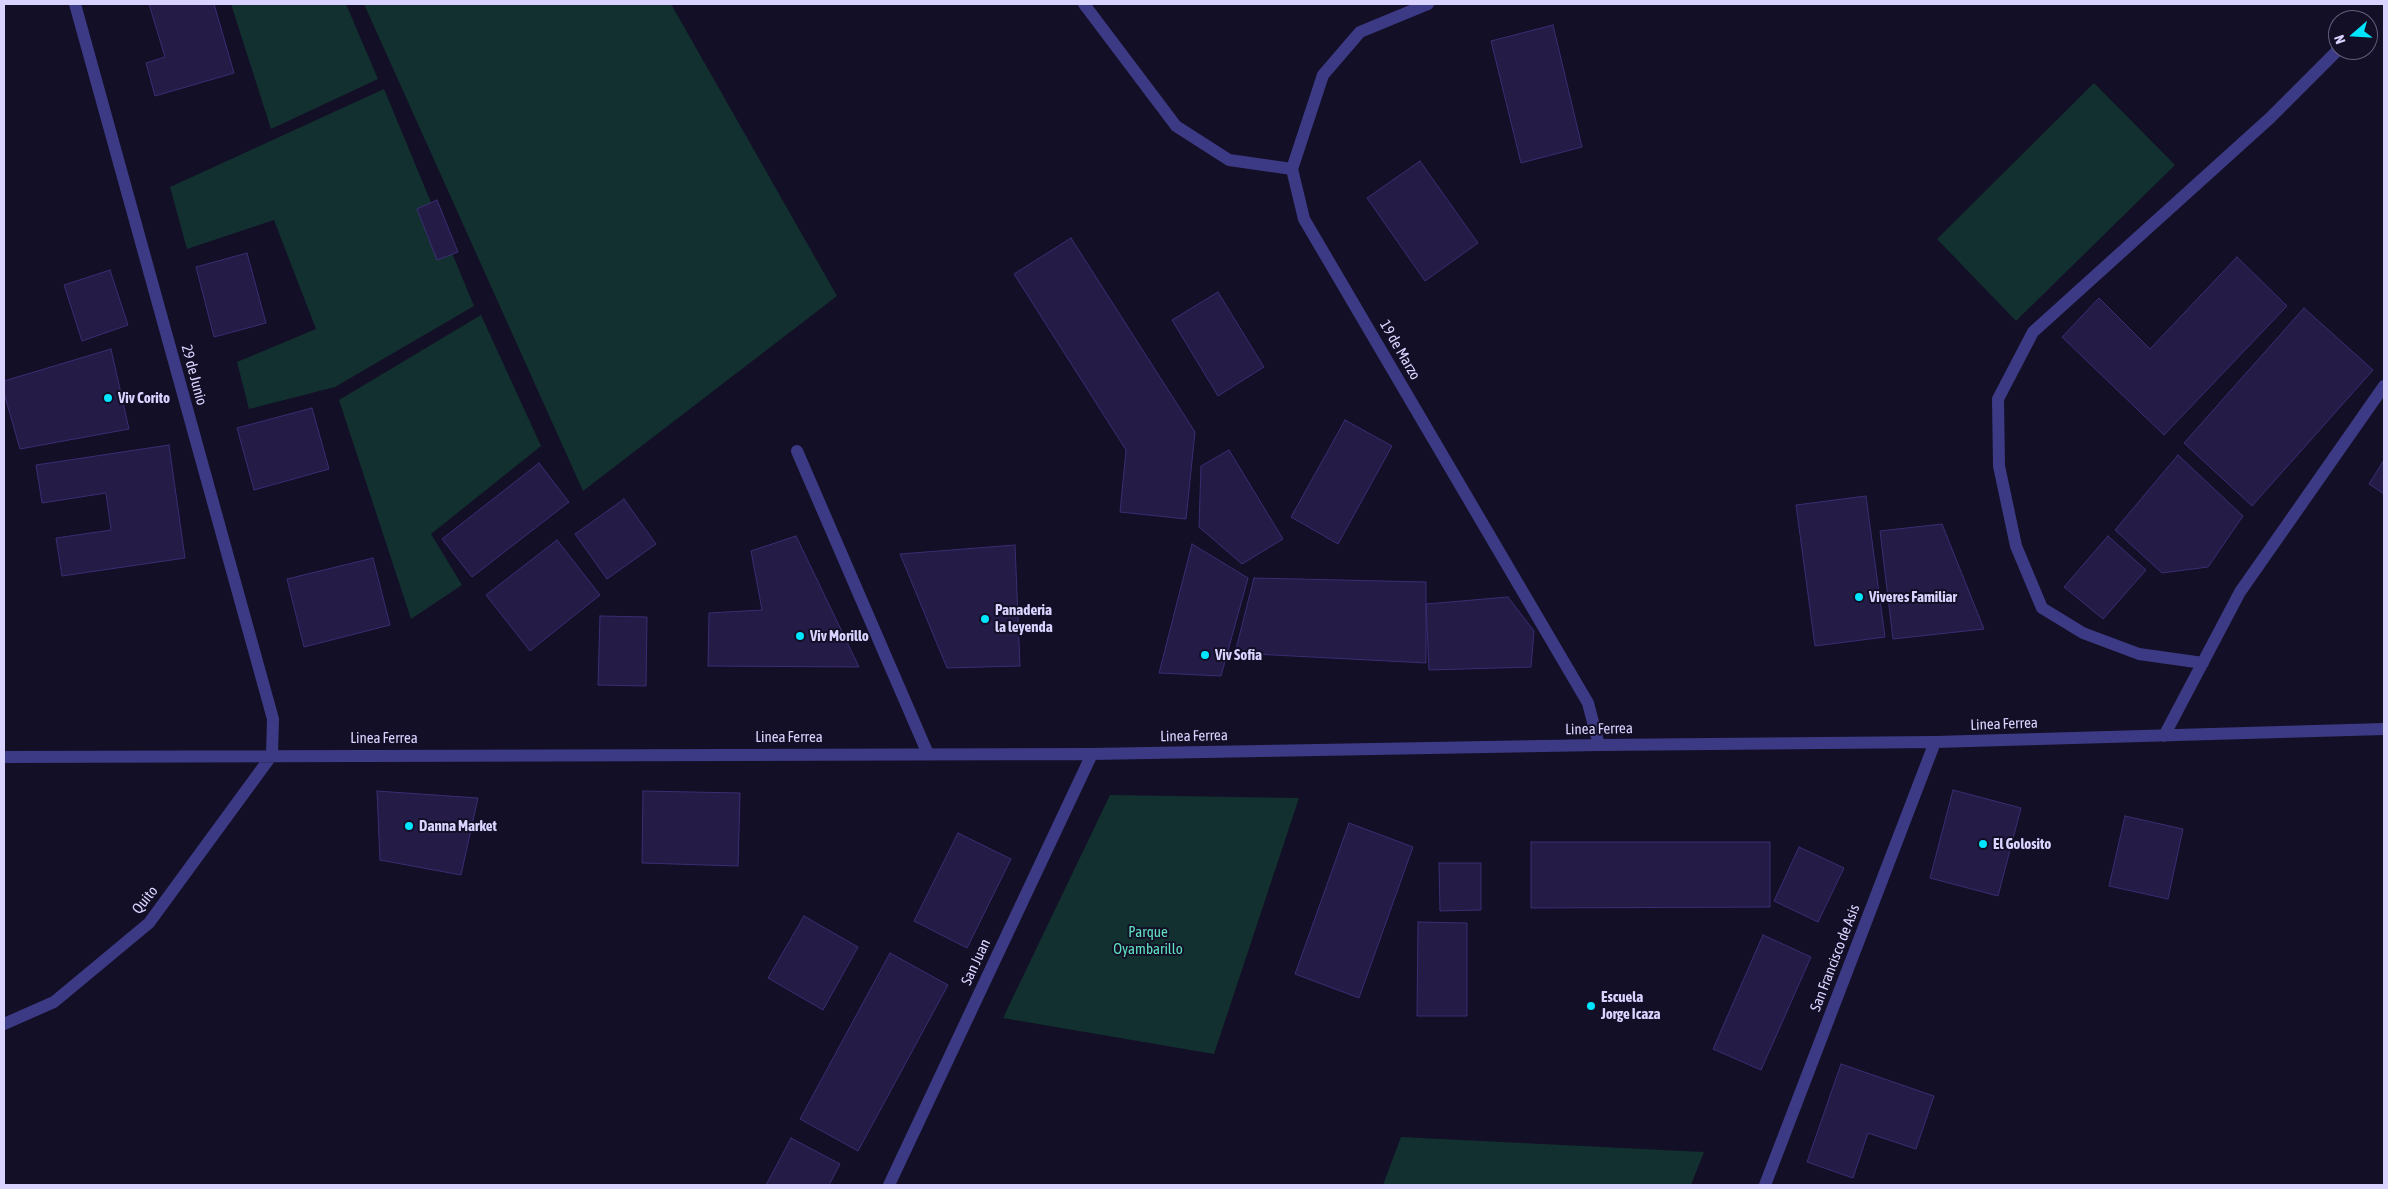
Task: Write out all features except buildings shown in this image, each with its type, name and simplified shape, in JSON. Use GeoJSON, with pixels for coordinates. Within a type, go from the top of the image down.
{"type":"FeatureCollection","features":[{"type":"Feature","properties":{"kind":"street","name":"29 de Junio"},"geometry":{"type":"LineString","coordinates":[[75,4],[273,719],[272,755]]}},
{"type":"Feature","properties":{"kind":"street"},"geometry":{"type":"LineString","coordinates":[[1084,4],[1176,126],[1229,160],[1292,169],[1323,75],[1360,32],[1428,4]]}},
{"type":"Feature","properties":{"kind":"street"},"geometry":{"type":"LineString","coordinates":[[2203,663],[2139,654],[2083,634],[2042,608],[2016,546],[1999,466],[1998,400],[2033,332],[2270,118],[2328,60]]}},
{"type":"Feature","properties":{"kind":"street","name":"19 de Marzo"},"geometry":{"type":"LineString","coordinates":[[1292,169],[1304,219],[1588,703],[1599,745]]}},
{"type":"Feature","properties":{"kind":"street"},"geometry":{"type":"LineString","coordinates":[[2164,736],[2240,592],[2384,386]]}},
{"type":"Feature","properties":{"kind":"street"},"geometry":{"type":"LineString","coordinates":[[797,452],[928,754]]}},
{"type":"Feature","properties":{"kind":"street","name":"Linea Ferrea"},"geometry":{"type":"LineString","coordinates":[[4,757],[1092,754],[1599,745],[1935,742],[2384,729]]}},
{"type":"Feature","properties":{"kind":"street","name":"San Francisco de Asis"},"geometry":{"type":"LineString","coordinates":[[1765,1185],[1935,742]]}},
{"type":"Feature","properties":{"kind":"street","name":"San Juan"},"geometry":{"type":"LineString","coordinates":[[889,1185],[1092,754]]}},
{"type":"Feature","properties":{"kind":"street","name":"Quito"},"geometry":{"type":"LineString","coordinates":[[4,1024],[54,1002],[150,923],[272,755]]}},
{"type":"Feature","properties":{"kind":"green space"},"geometry":{"type":"Polygon","coordinates":[[[231,4],[346,4],[378,79],[271,129],[231,4]]]}},
{"type":"Feature","properties":{"kind":"green space"},"geometry":{"type":"Polygon","coordinates":[[[364,4],[671,4],[837,296],[583,491],[364,4]]]}},
{"type":"Feature","properties":{"kind":"green space"},"geometry":{"type":"Polygon","coordinates":[[[2094,83],[2175,165],[2016,321],[1937,239],[2094,83]]]}},
{"type":"Feature","properties":{"kind":"green space"},"geometry":{"type":"Polygon","coordinates":[[[384,89],[474,306],[335,387],[249,409],[237,362],[316,329],[274,220],[187,249],[170,187],[384,89]]]}},
{"type":"Feature","properties":{"kind":"green space"},"geometry":{"type":"Polygon","coordinates":[[[481,315],[541,446],[431,534],[462,585],[411,619],[339,400],[481,315]]]}},
{"type":"Feature","properties":{"kind":"green space","name":"Parque Oyambarillo"},"geometry":{"type":"Polygon","coordinates":[[[1110,795],[1299,798],[1214,1054],[1003,1018],[1110,795]]]}},
{"type":"Feature","properties":{"kind":"green space"},"geometry":{"type":"Polygon","coordinates":[[[1401,1137],[1704,1152],[1691,1185],[1383,1185],[1401,1137]]]}},
{"type":"Feature","properties":{"kind":"place","name":"Viv Corito"},"geometry":{"type":"Point","coordinates":[108,398]}},
{"type":"Feature","properties":{"kind":"place","name":"Viveres Familiar"},"geometry":{"type":"Point","coordinates":[1859,597]}},
{"type":"Feature","properties":{"kind":"place","name":"Panaderia la leyenda"},"geometry":{"type":"Point","coordinates":[985,619]}},
{"type":"Feature","properties":{"kind":"place","name":"Viv Morillo"},"geometry":{"type":"Point","coordinates":[800,636]}},
{"type":"Feature","properties":{"kind":"place","name":"Viv Sofia"},"geometry":{"type":"Point","coordinates":[1205,655]}},
{"type":"Feature","properties":{"kind":"place","name":"Danna Market"},"geometry":{"type":"Point","coordinates":[409,826]}},
{"type":"Feature","properties":{"kind":"place","name":"El Golosito"},"geometry":{"type":"Point","coordinates":[1983,844]}},
{"type":"Feature","properties":{"kind":"place","name":"Escuela Jorge Icaza"},"geometry":{"type":"Point","coordinates":[1591,1006]}}]}
